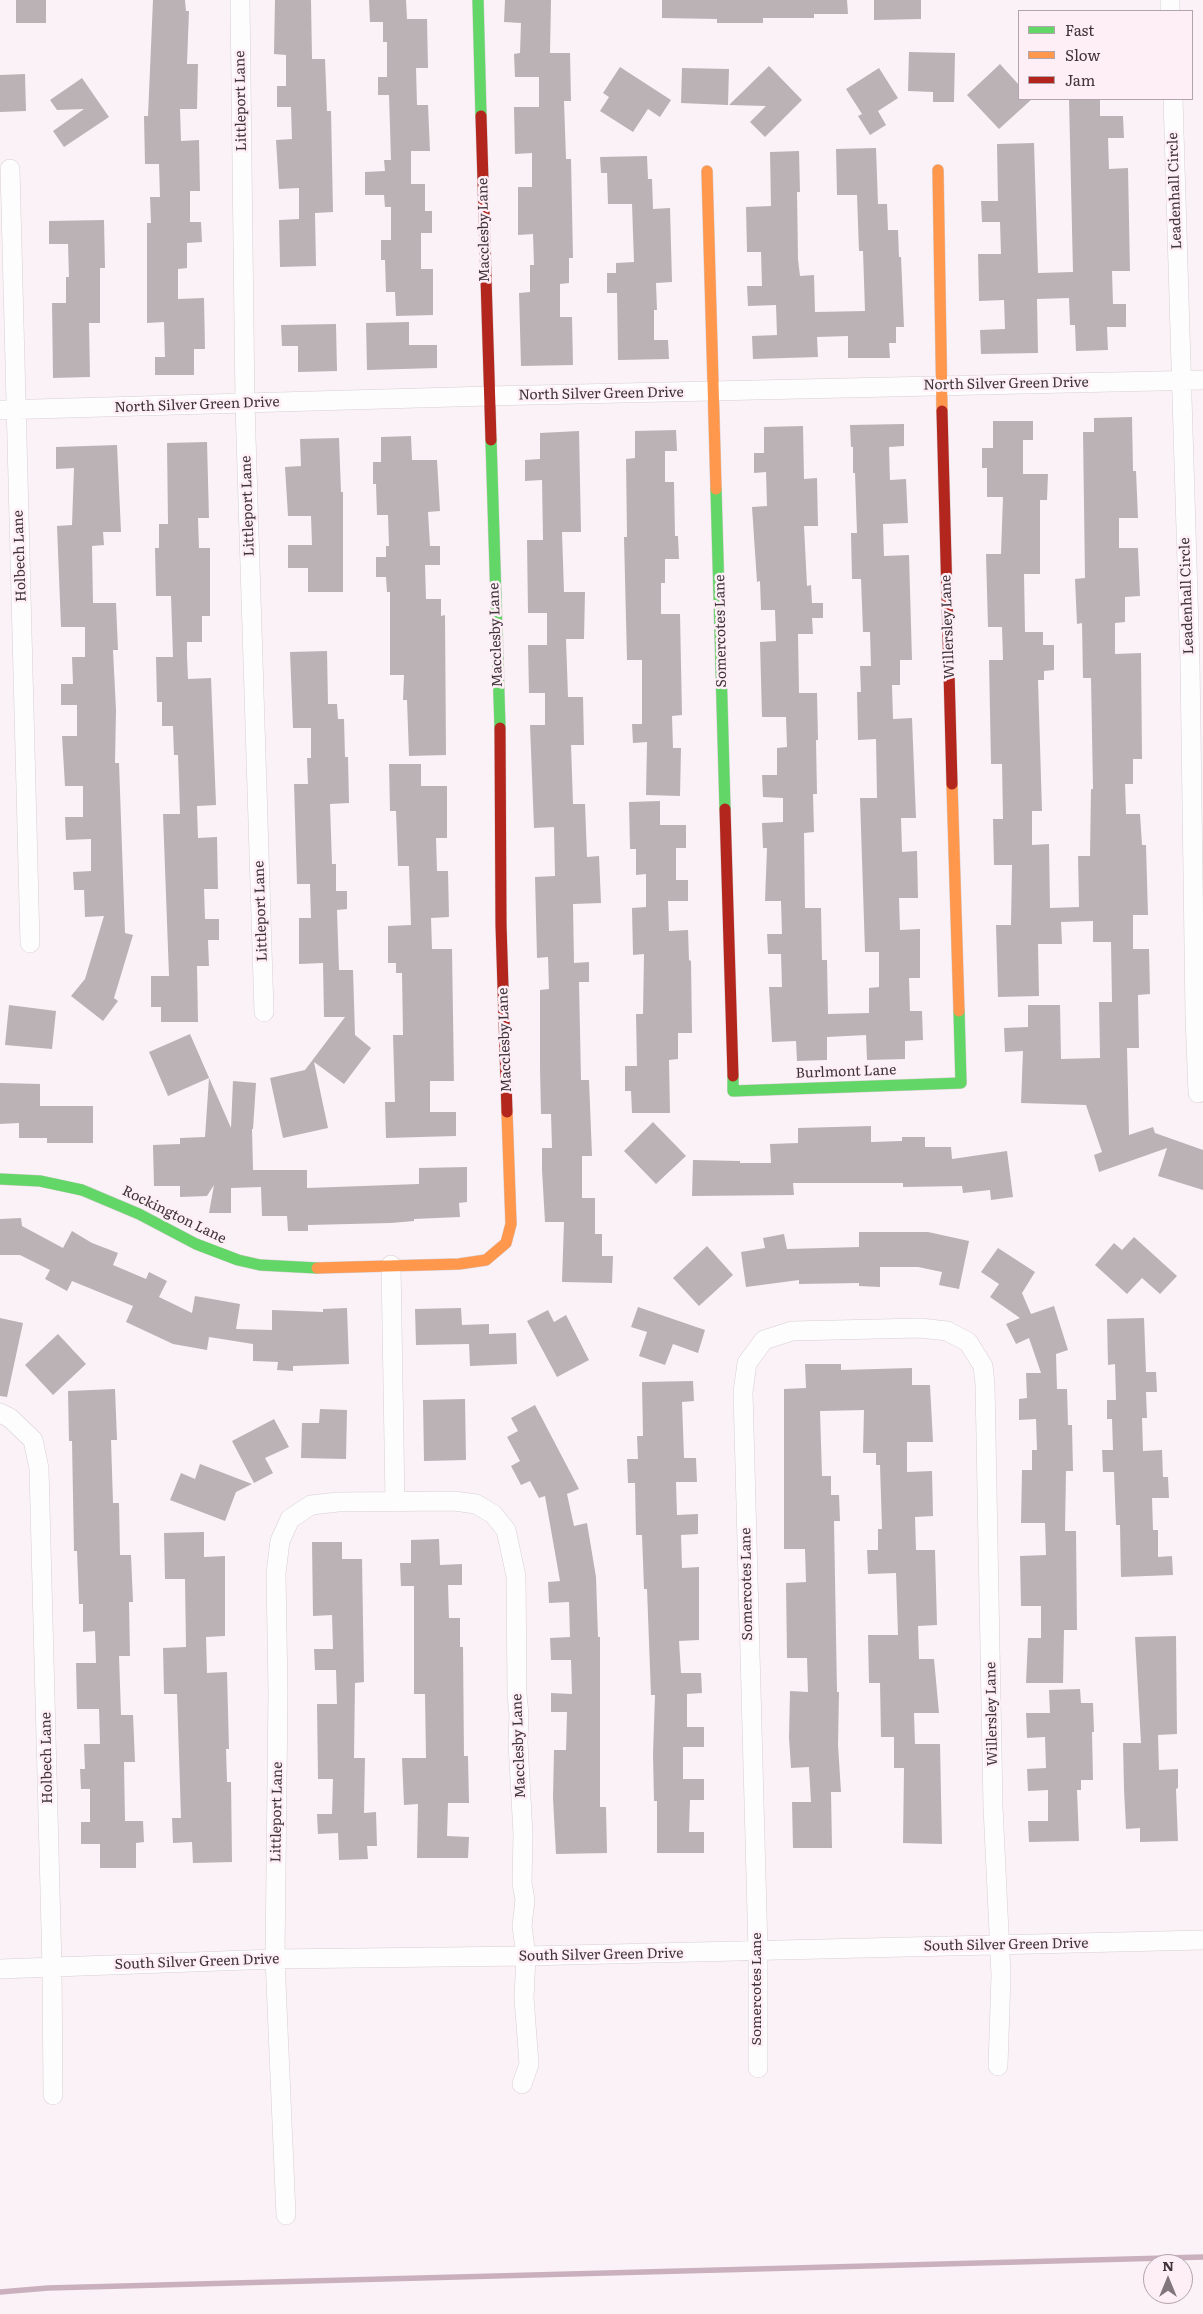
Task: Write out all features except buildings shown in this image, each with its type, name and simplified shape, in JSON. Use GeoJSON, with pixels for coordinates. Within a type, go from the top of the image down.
{"type":"FeatureCollection","features":[{"type":"Feature","properties":{"kind":"street","name":"Littleport Lane"},"geometry":{"type":"LineString","coordinates":[[240,0],[245,405],[264,1012]]}},
{"type":"Feature","properties":{"kind":"street","name":"Macclesby Lane"},"geometry":{"type":"LineString","coordinates":[[478,0],[488,396],[502,801],[501,924],[511,1224],[506,1243],[486,1260]]}},
{"type":"Feature","properties":{"kind":"street","name":"Leadenhall Circle"},"geometry":{"type":"LineString","coordinates":[[1173,100],[1190,682],[1195,1016],[1198,1092]]}},
{"type":"Feature","properties":{"kind":"street","name":"Holbech Lane"},"geometry":{"type":"LineString","coordinates":[[10,170],[8,410],[30,942]]}},
{"type":"Feature","properties":{"kind":"street","name":"Willersley Lane"},"geometry":{"type":"LineString","coordinates":[[938,170],[941,385],[961,1083]]}},
{"type":"Feature","properties":{"kind":"street","name":"Somercotes Lane"},"geometry":{"type":"LineString","coordinates":[[707,171],[715,392],[733,1091]]}},
{"type":"Feature","properties":{"kind":"street","name":"North Silver Green Drive"},"geometry":{"type":"LineString","coordinates":[[8,410],[245,405],[488,396],[1203,380]]}},
{"type":"Feature","properties":{"kind":"street","name":"Burlmont Lane"},"geometry":{"type":"LineString","coordinates":[[733,1091],[961,1083]]}},
{"type":"Feature","properties":{"kind":"street","name":"Rockington Lane"},"geometry":{"type":"LineString","coordinates":[[0,1179],[40,1180],[82,1190],[124,1207],[196,1244],[238,1260],[260,1265],[304,1268],[459,1264],[486,1260]]}},
{"type":"Feature","properties":{"kind":"street"},"geometry":{"type":"LineString","coordinates":[[391,1265],[394,1502]]}},
{"type":"Feature","properties":{"kind":"street","name":"Somercotes Lane"},"geometry":{"type":"LineString","coordinates":[[758,2068],[758,1951],[743,1392],[747,1363],[764,1340],[792,1331],[920,1328],[948,1332],[968,1342],[981,1363]]}},
{"type":"Feature","properties":{"kind":"street","name":"Willersley Lane"},"geometry":{"type":"LineString","coordinates":[[981,1363],[985,1384],[993,1808],[1000,1945],[998,2066]]}},
{"type":"Feature","properties":{"kind":"street","name":"Holbech Lane"},"geometry":{"type":"LineString","coordinates":[[0,1414],[10,1418],[33,1440],[39,1468],[52,1967],[52,2095]]}},
{"type":"Feature","properties":{"kind":"street","name":"Macclesby Lane"},"geometry":{"type":"LineString","coordinates":[[394,1502],[454,1501],[476,1504],[493,1514],[506,1530],[516,1576],[516,1676],[520,1715],[518,1743],[523,1834],[522,1883],[525,1900],[522,1926],[526,1956],[524,1998],[529,2064],[522,2084]]}},
{"type":"Feature","properties":{"kind":"street","name":"Littleport Lane"},"geometry":{"type":"LineString","coordinates":[[286,2215],[275,1959],[278,1693],[276,1573],[280,1540],[290,1519],[311,1505],[394,1502]]}},
{"type":"Feature","properties":{"kind":"street","name":"South Silver Green Drive"},"geometry":{"type":"LineString","coordinates":[[0,1969],[275,1959],[526,1956],[1203,1940]]}},
{"type":"Feature","properties":{"kind":"waterway"},"geometry":{"type":"LineString","coordinates":[[0,2292],[48,2288],[1203,2257]]}},
{"type":"Feature","properties":{"kind":"traffic: fast"},"geometry":{"type":"LineString","coordinates":[[478,0],[481,116]]}},
{"type":"Feature","properties":{"kind":"traffic: fast"},"geometry":{"type":"LineString","coordinates":[[491,440],[500,728]]}},
{"type":"Feature","properties":{"kind":"traffic: fast"},"geometry":{"type":"LineString","coordinates":[[716,489],[725,809]]}},
{"type":"Feature","properties":{"kind":"traffic: fast"},"geometry":{"type":"LineString","coordinates":[[733,1076],[733,1091],[961,1083],[959,1011]]}},
{"type":"Feature","properties":{"kind":"traffic: fast"},"geometry":{"type":"LineString","coordinates":[[0,1179],[40,1181],[82,1190],[139,1214],[196,1244],[238,1260],[260,1265],[317,1268]]}},
{"type":"Feature","properties":{"kind":"traffic: slow"},"geometry":{"type":"LineString","coordinates":[[938,170],[942,411]]}},
{"type":"Feature","properties":{"kind":"traffic: slow"},"geometry":{"type":"LineString","coordinates":[[707,171],[716,489]]}},
{"type":"Feature","properties":{"kind":"traffic: slow"},"geometry":{"type":"LineString","coordinates":[[952,784],[959,1011]]}},
{"type":"Feature","properties":{"kind":"traffic: slow"},"geometry":{"type":"LineString","coordinates":[[317,1268],[459,1264],[486,1260],[506,1243],[511,1224],[507,1112]]}},
{"type":"Feature","properties":{"kind":"traffic: jam"},"geometry":{"type":"LineString","coordinates":[[481,116],[491,440]]}},
{"type":"Feature","properties":{"kind":"traffic: jam"},"geometry":{"type":"LineString","coordinates":[[942,411],[952,784]]}},
{"type":"Feature","properties":{"kind":"traffic: jam"},"geometry":{"type":"LineString","coordinates":[[500,728],[501,925],[507,1112]]}},
{"type":"Feature","properties":{"kind":"traffic: jam"},"geometry":{"type":"LineString","coordinates":[[725,809],[733,1076]]}}]}
